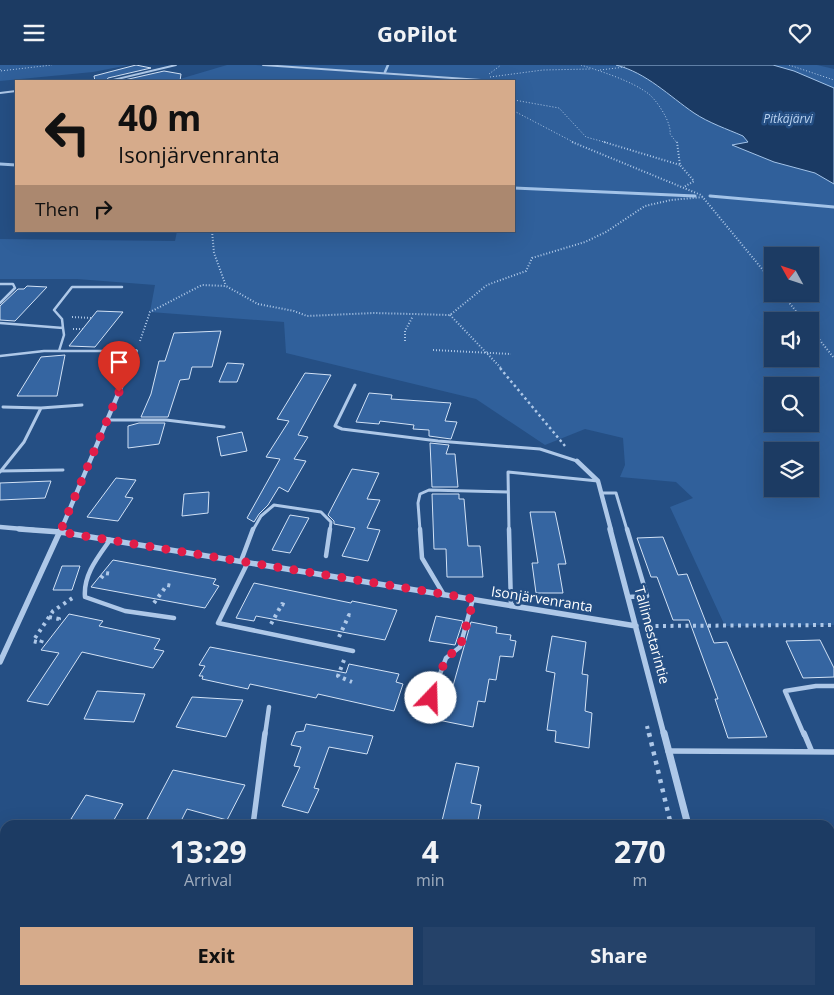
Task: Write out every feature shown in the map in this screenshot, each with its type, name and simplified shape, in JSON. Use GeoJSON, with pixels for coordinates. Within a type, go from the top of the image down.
{"type":"FeatureCollection","features":[{"type":"Feature","properties":{"kind":"street"},"geometry":{"type":"LineString","coordinates":[[113,80],[176,65]]}},
{"type":"Feature","properties":{"kind":"street"},"geometry":{"type":"LineString","coordinates":[[263,65],[482,80]]}},
{"type":"Feature","properties":{"kind":"street"},"geometry":{"type":"LineString","coordinates":[[0,93],[15,91]]}},
{"type":"Feature","properties":{"kind":"street"},"geometry":{"type":"LineString","coordinates":[[0,662],[60,532],[136,351]]}},
{"type":"Feature","properties":{"kind":"street"},"geometry":{"type":"LineString","coordinates":[[577,461],[598,481]]}},
{"type":"Feature","properties":{"kind":"street","name":"Tallimestarintie"},"geometry":{"type":"LineString","coordinates":[[598,481],[687,820]]}},
{"type":"Feature","properties":{"kind":"street","name":"Isonjärvenranta"},"geometry":{"type":"LineString","coordinates":[[0,527],[60,532],[636,626]]}},
{"type":"Feature","properties":{"kind":"lane"},"geometry":{"type":"LineString","coordinates":[[0,284],[13,284],[15,288],[0,303]]}},
{"type":"Feature","properties":{"kind":"lane"},"geometry":{"type":"LineString","coordinates":[[59,351],[64,335],[62,319],[54,310],[72,287],[122,287]]}},
{"type":"Feature","properties":{"kind":"lane"},"geometry":{"type":"LineString","coordinates":[[0,323],[63,328]]}},
{"type":"Feature","properties":{"kind":"lane"},"geometry":{"type":"LineString","coordinates":[[0,356],[59,351],[136,351]]}},
{"type":"Feature","properties":{"kind":"lane"},"geometry":{"type":"LineString","coordinates":[[355,385],[335,426],[342,429],[438,441],[540,449],[577,461]]}},
{"type":"Feature","properties":{"kind":"lane"},"geometry":{"type":"LineString","coordinates":[[3,407],[41,408],[82,405]]}},
{"type":"Feature","properties":{"kind":"lane"},"geometry":{"type":"LineString","coordinates":[[0,471],[31,432],[41,408]]}},
{"type":"Feature","properties":{"kind":"lane"},"geometry":{"type":"LineString","coordinates":[[107,420],[153,417],[180,419],[224,427]]}},
{"type":"Feature","properties":{"kind":"lane"},"geometry":{"type":"LineString","coordinates":[[0,471],[62,471]]}},
{"type":"Feature","properties":{"kind":"lane"},"geometry":{"type":"LineString","coordinates":[[511,605],[508,472],[598,481]]}},
{"type":"Feature","properties":{"kind":"lane"},"geometry":{"type":"LineString","coordinates":[[444,595],[422,558],[418,503],[420,494],[429,490],[508,491]]}},
{"type":"Feature","properties":{"kind":"lane"},"geometry":{"type":"LineString","coordinates":[[601,493],[616,493],[647,596],[628,597]]}},
{"type":"Feature","properties":{"kind":"lane"},"geometry":{"type":"LineString","coordinates":[[240,561],[253,528],[264,511],[274,505],[321,512],[331,521],[326,556]]}},
{"type":"Feature","properties":{"kind":"lane"},"geometry":{"type":"LineString","coordinates":[[110,540],[91,571],[83,589],[85,597],[125,611],[174,618]]}},
{"type":"Feature","properties":{"kind":"lane"},"geometry":{"type":"LineString","coordinates":[[248,562],[218,623],[350,650]]}},
{"type":"Feature","properties":{"kind":"lane"},"geometry":{"type":"LineString","coordinates":[[431,698],[446,658],[460,647],[474,599]]}},
{"type":"Feature","properties":{"kind":"lane"},"geometry":{"type":"LineString","coordinates":[[812,752],[785,691],[816,686],[834,686]]}},
{"type":"Feature","properties":{"kind":"lane"},"geometry":{"type":"LineString","coordinates":[[254,820],[269,707]]}},
{"type":"Feature","properties":{"kind":"lane"},"geometry":{"type":"LineString","coordinates":[[668,751],[834,752]]}},
{"type":"Feature","properties":{"kind":"path"},"geometry":{"type":"LineString","coordinates":[[0,69],[0,71],[52,65]]}},
{"type":"Feature","properties":{"kind":"path"},"geometry":{"type":"LineString","coordinates":[[559,69],[563,65]]}},
{"type":"Feature","properties":{"kind":"path"},"geometry":{"type":"LineString","coordinates":[[581,65],[598,70],[647,92],[668,119],[671,127],[670,134],[677,141],[680,165]]}},
{"type":"Feature","properties":{"kind":"path"},"geometry":{"type":"LineString","coordinates":[[789,65],[834,80]]}},
{"type":"Feature","properties":{"kind":"path"},"geometry":{"type":"LineString","coordinates":[[482,80],[492,77],[559,69],[598,70],[625,67]]}},
{"type":"Feature","properties":{"kind":"path"},"geometry":{"type":"LineString","coordinates":[[515,101],[554,106],[559,108],[586,137],[680,165],[694,181],[683,187]]}},
{"type":"Feature","properties":{"kind":"path"},"geometry":{"type":"LineString","coordinates":[[515,112],[587,149],[701,195],[764,271]]}},
{"type":"Feature","properties":{"kind":"path"},"geometry":{"type":"LineString","coordinates":[[136,351],[150,312],[196,287],[226,286],[258,304],[294,311],[307,316],[374,313],[450,315],[487,285],[526,271],[532,258],[585,242],[606,232],[645,205],[703,197]]}},
{"type":"Feature","properties":{"kind":"path"},"geometry":{"type":"LineString","coordinates":[[212,232],[214,253],[226,286]]}},
{"type":"Feature","properties":{"kind":"path"},"geometry":{"type":"LineString","coordinates":[[405,341],[405,331],[413,315]]}},
{"type":"Feature","properties":{"kind":"path"},"geometry":{"type":"LineString","coordinates":[[450,315],[516,384],[577,461]]}},
{"type":"Feature","properties":{"kind":"path"},"geometry":{"type":"LineString","coordinates":[[62,319],[92,318]]}},
{"type":"Feature","properties":{"kind":"path"},"geometry":{"type":"LineString","coordinates":[[819,339],[834,358]]}},
{"type":"Feature","properties":{"kind":"path"},"geometry":{"type":"LineString","coordinates":[[433,350],[511,354]]}},
{"type":"Feature","properties":{"kind":"path"},"geometry":{"type":"LineString","coordinates":[[146,614],[167,585],[172,586]]}},
{"type":"Feature","properties":{"kind":"path"},"geometry":{"type":"LineString","coordinates":[[42,640],[41,643],[33,641],[49,617],[62,603],[84,592]]}},
{"type":"Feature","properties":{"kind":"path"},"geometry":{"type":"LineString","coordinates":[[266,633],[282,605],[287,605]]}},
{"type":"Feature","properties":{"kind":"path"},"geometry":{"type":"LineString","coordinates":[[334,647],[349,615],[354,617]]}},
{"type":"Feature","properties":{"kind":"path"},"geometry":{"type":"LineString","coordinates":[[49,617],[59,619],[58,621]]}},
{"type":"Feature","properties":{"kind":"path"},"geometry":{"type":"LineString","coordinates":[[636,626],[834,625]]}},
{"type":"Feature","properties":{"kind":"path"},"geometry":{"type":"LineString","coordinates":[[350,650],[338,676],[352,682]]}},
{"type":"Feature","properties":{"kind":"path"},"geometry":{"type":"LineString","coordinates":[[646,723],[670,820]]}},
{"type":"Feature","properties":{"kind":"shaded area"},"geometry":{"type":"Polygon","coordinates":[[[0,65],[129,65],[93,72],[0,81],[0,65]]]}},
{"type":"Feature","properties":{"kind":"shaded area"},"geometry":{"type":"Polygon","coordinates":[[[227,65],[256,65],[463,80],[176,80],[227,65]]]}},
{"type":"Feature","properties":{"kind":"shaded area"},"geometry":{"type":"Polygon","coordinates":[[[269,65],[648,65],[834,162],[834,625],[725,626],[670,507],[693,498],[676,482],[620,477],[625,465],[623,438],[585,429],[545,445],[476,399],[286,353],[284,322],[150,312],[155,285],[77,279],[0,279],[0,239],[175,241],[177,232],[515,232],[515,80],[464,80],[269,65]]]}},
{"type":"Feature","properties":{"kind":"shaded area"},"geometry":{"type":"Polygon","coordinates":[[[758,65],[817,65],[834,69],[834,98],[758,65]]]}},
{"type":"Feature","properties":{"kind":"water","name":"Pitkäjärvi"},"geometry":{"type":"Polygon","coordinates":[[[616,65],[773,65],[794,71],[834,88],[834,184],[815,173],[774,162],[732,145],[748,142],[743,136],[694,113],[638,73],[616,65]]]}},
{"type":"Feature","properties":{"kind":"building"},"geometry":{"type":"Polygon","coordinates":[[[136,65],[151,68],[108,78],[107,80],[95,80],[94,76],[136,65]]]}},
{"type":"Feature","properties":{"kind":"building"},"geometry":{"type":"Polygon","coordinates":[[[164,71],[181,74],[180,80],[124,80],[164,71]]]}},
{"type":"Feature","properties":{"kind":"building"},"geometry":{"type":"Polygon","coordinates":[[[27,286],[47,287],[15,321],[0,320],[0,306],[18,289],[24,289],[27,286]]]}},
{"type":"Feature","properties":{"kind":"building"},"geometry":{"type":"Polygon","coordinates":[[[97,311],[123,312],[95,347],[69,346],[97,311]]]}},
{"type":"Feature","properties":{"kind":"building"},"geometry":{"type":"Polygon","coordinates":[[[221,331],[212,367],[192,367],[189,379],[180,380],[168,417],[141,417],[151,394],[159,361],[165,361],[174,333],[221,331]]]}},
{"type":"Feature","properties":{"kind":"building"},"geometry":{"type":"Polygon","coordinates":[[[65,355],[57,396],[17,396],[41,357],[65,355]]]}},
{"type":"Feature","properties":{"kind":"building"},"geometry":{"type":"Polygon","coordinates":[[[227,363],[244,364],[237,382],[219,382],[227,363]]]}},
{"type":"Feature","properties":{"kind":"building"},"geometry":{"type":"Polygon","coordinates":[[[305,373],[331,375],[298,435],[308,437],[294,459],[306,461],[288,492],[279,487],[268,505],[254,522],[247,518],[280,459],[266,457],[289,421],[277,419],[305,373]]]}},
{"type":"Feature","properties":{"kind":"building"},"geometry":{"type":"Polygon","coordinates":[[[369,393],[392,395],[391,399],[451,403],[445,421],[457,422],[451,439],[429,436],[429,430],[413,429],[414,425],[380,421],[379,424],[356,422],[369,393]]]}},
{"type":"Feature","properties":{"kind":"building"},"geometry":{"type":"Polygon","coordinates":[[[139,423],[165,423],[159,444],[128,448],[128,426],[139,423]]]}},
{"type":"Feature","properties":{"kind":"building"},"geometry":{"type":"Polygon","coordinates":[[[242,432],[247,451],[221,456],[217,437],[242,432]]]}},
{"type":"Feature","properties":{"kind":"building"},"geometry":{"type":"Polygon","coordinates":[[[430,443],[449,445],[446,454],[455,454],[458,487],[432,487],[430,443]]]}},
{"type":"Feature","properties":{"kind":"building"},"geometry":{"type":"Polygon","coordinates":[[[352,469],[379,473],[367,499],[380,500],[367,528],[380,530],[368,561],[342,556],[355,528],[334,524],[334,521],[328,515],[352,469]]]}},
{"type":"Feature","properties":{"kind":"building"},"geometry":{"type":"Polygon","coordinates":[[[116,478],[136,480],[125,497],[133,498],[118,521],[87,517],[116,478]]]}},
{"type":"Feature","properties":{"kind":"building"},"geometry":{"type":"Polygon","coordinates":[[[51,481],[45,498],[0,500],[0,483],[51,481]]]}},
{"type":"Feature","properties":{"kind":"building"},"geometry":{"type":"Polygon","coordinates":[[[209,492],[208,513],[182,516],[184,494],[209,492]]]}},
{"type":"Feature","properties":{"kind":"building"},"geometry":{"type":"Polygon","coordinates":[[[432,494],[459,494],[459,499],[464,499],[468,546],[480,546],[483,577],[447,577],[446,549],[434,549],[432,494]]]}},
{"type":"Feature","properties":{"kind":"building"},"geometry":{"type":"Polygon","coordinates":[[[530,512],[555,512],[566,564],[558,564],[563,593],[536,593],[532,563],[538,563],[530,512]]]}},
{"type":"Feature","properties":{"kind":"building"},"geometry":{"type":"Polygon","coordinates":[[[290,515],[309,518],[290,553],[272,550],[290,515]]]}},
{"type":"Feature","properties":{"kind":"building"},"geometry":{"type":"Polygon","coordinates":[[[663,537],[678,575],[687,574],[714,643],[727,642],[767,737],[728,738],[715,699],[718,699],[689,620],[673,620],[657,577],[651,577],[637,538],[663,537]]]}},
{"type":"Feature","properties":{"kind":"building"},"geometry":{"type":"Polygon","coordinates":[[[113,560],[216,579],[213,584],[219,586],[205,608],[91,587],[113,560]]]}},
{"type":"Feature","properties":{"kind":"building"},"geometry":{"type":"Polygon","coordinates":[[[62,566],[80,566],[72,590],[53,590],[62,566]]]}},
{"type":"Feature","properties":{"kind":"building"},"geometry":{"type":"Polygon","coordinates":[[[254,583],[351,603],[352,601],[397,610],[385,640],[256,616],[254,621],[236,618],[254,583]]]}},
{"type":"Feature","properties":{"kind":"building"},"geometry":{"type":"Polygon","coordinates":[[[69,614],[103,621],[99,626],[160,639],[154,649],[164,651],[153,668],[82,652],[48,705],[27,701],[59,653],[41,650],[69,614]]]}},
{"type":"Feature","properties":{"kind":"building"},"geometry":{"type":"Polygon","coordinates":[[[436,616],[463,621],[455,645],[429,641],[436,616]]]}},
{"type":"Feature","properties":{"kind":"building"},"geometry":{"type":"Polygon","coordinates":[[[471,622],[497,627],[496,633],[511,635],[510,640],[516,641],[513,657],[500,656],[496,680],[489,679],[485,702],[478,701],[473,727],[438,720],[445,692],[451,693],[471,622]]]}},
{"type":"Feature","properties":{"kind":"building"},"geometry":{"type":"Polygon","coordinates":[[[552,636],[586,642],[582,674],[588,675],[585,711],[592,713],[589,748],[555,742],[556,731],[547,730],[555,673],[546,671],[552,636]]]}},
{"type":"Feature","properties":{"kind":"building"},"geometry":{"type":"Polygon","coordinates":[[[820,640],[834,668],[834,677],[803,678],[786,641],[820,640]]]}},
{"type":"Feature","properties":{"kind":"building"},"geometry":{"type":"Polygon","coordinates":[[[210,647],[346,673],[349,664],[399,674],[396,682],[403,684],[394,711],[318,694],[316,698],[250,684],[248,689],[202,679],[203,676],[199,676],[205,666],[199,665],[210,647]]]}},
{"type":"Feature","properties":{"kind":"building"},"geometry":{"type":"Polygon","coordinates":[[[97,691],[145,694],[134,722],[84,719],[97,691]]]}},
{"type":"Feature","properties":{"kind":"building"},"geometry":{"type":"Polygon","coordinates":[[[192,697],[243,700],[226,737],[176,727],[192,697]]]}},
{"type":"Feature","properties":{"kind":"building"},"geometry":{"type":"Polygon","coordinates":[[[306,724],[373,736],[367,754],[329,747],[314,788],[319,789],[308,813],[282,806],[300,767],[294,766],[301,747],[291,745],[296,732],[304,731],[306,724]]]}},
{"type":"Feature","properties":{"kind":"building"},"geometry":{"type":"Polygon","coordinates":[[[456,763],[479,767],[471,803],[481,805],[478,820],[442,820],[456,763]]]}},
{"type":"Feature","properties":{"kind":"building"},"geometry":{"type":"Polygon","coordinates":[[[173,770],[245,785],[227,820],[187,809],[182,820],[147,819],[173,770]]]}},
{"type":"Feature","properties":{"kind":"building"},"geometry":{"type":"Polygon","coordinates":[[[86,795],[123,804],[114,820],[71,819],[86,795]]]}},
{"type":"Feature","properties":{"kind":"waterway"},"geometry":{"type":"LineString","coordinates":[[385,72],[388,65]]}},
{"type":"Feature","properties":{"kind":"waterway"},"geometry":{"type":"LineString","coordinates":[[0,164],[15,165]]}},
{"type":"Feature","properties":{"kind":"waterway"},"geometry":{"type":"LineString","coordinates":[[515,188],[695,196]]}},
{"type":"Feature","properties":{"kind":"waterway"},"geometry":{"type":"LineString","coordinates":[[710,196],[834,207]]}},
{"type":"Feature","properties":{"kind":"route"},"geometry":{"type":"LineString","coordinates":[[119,392],[60,532],[474,599],[460,647],[446,658],[431,698]]}}]}
